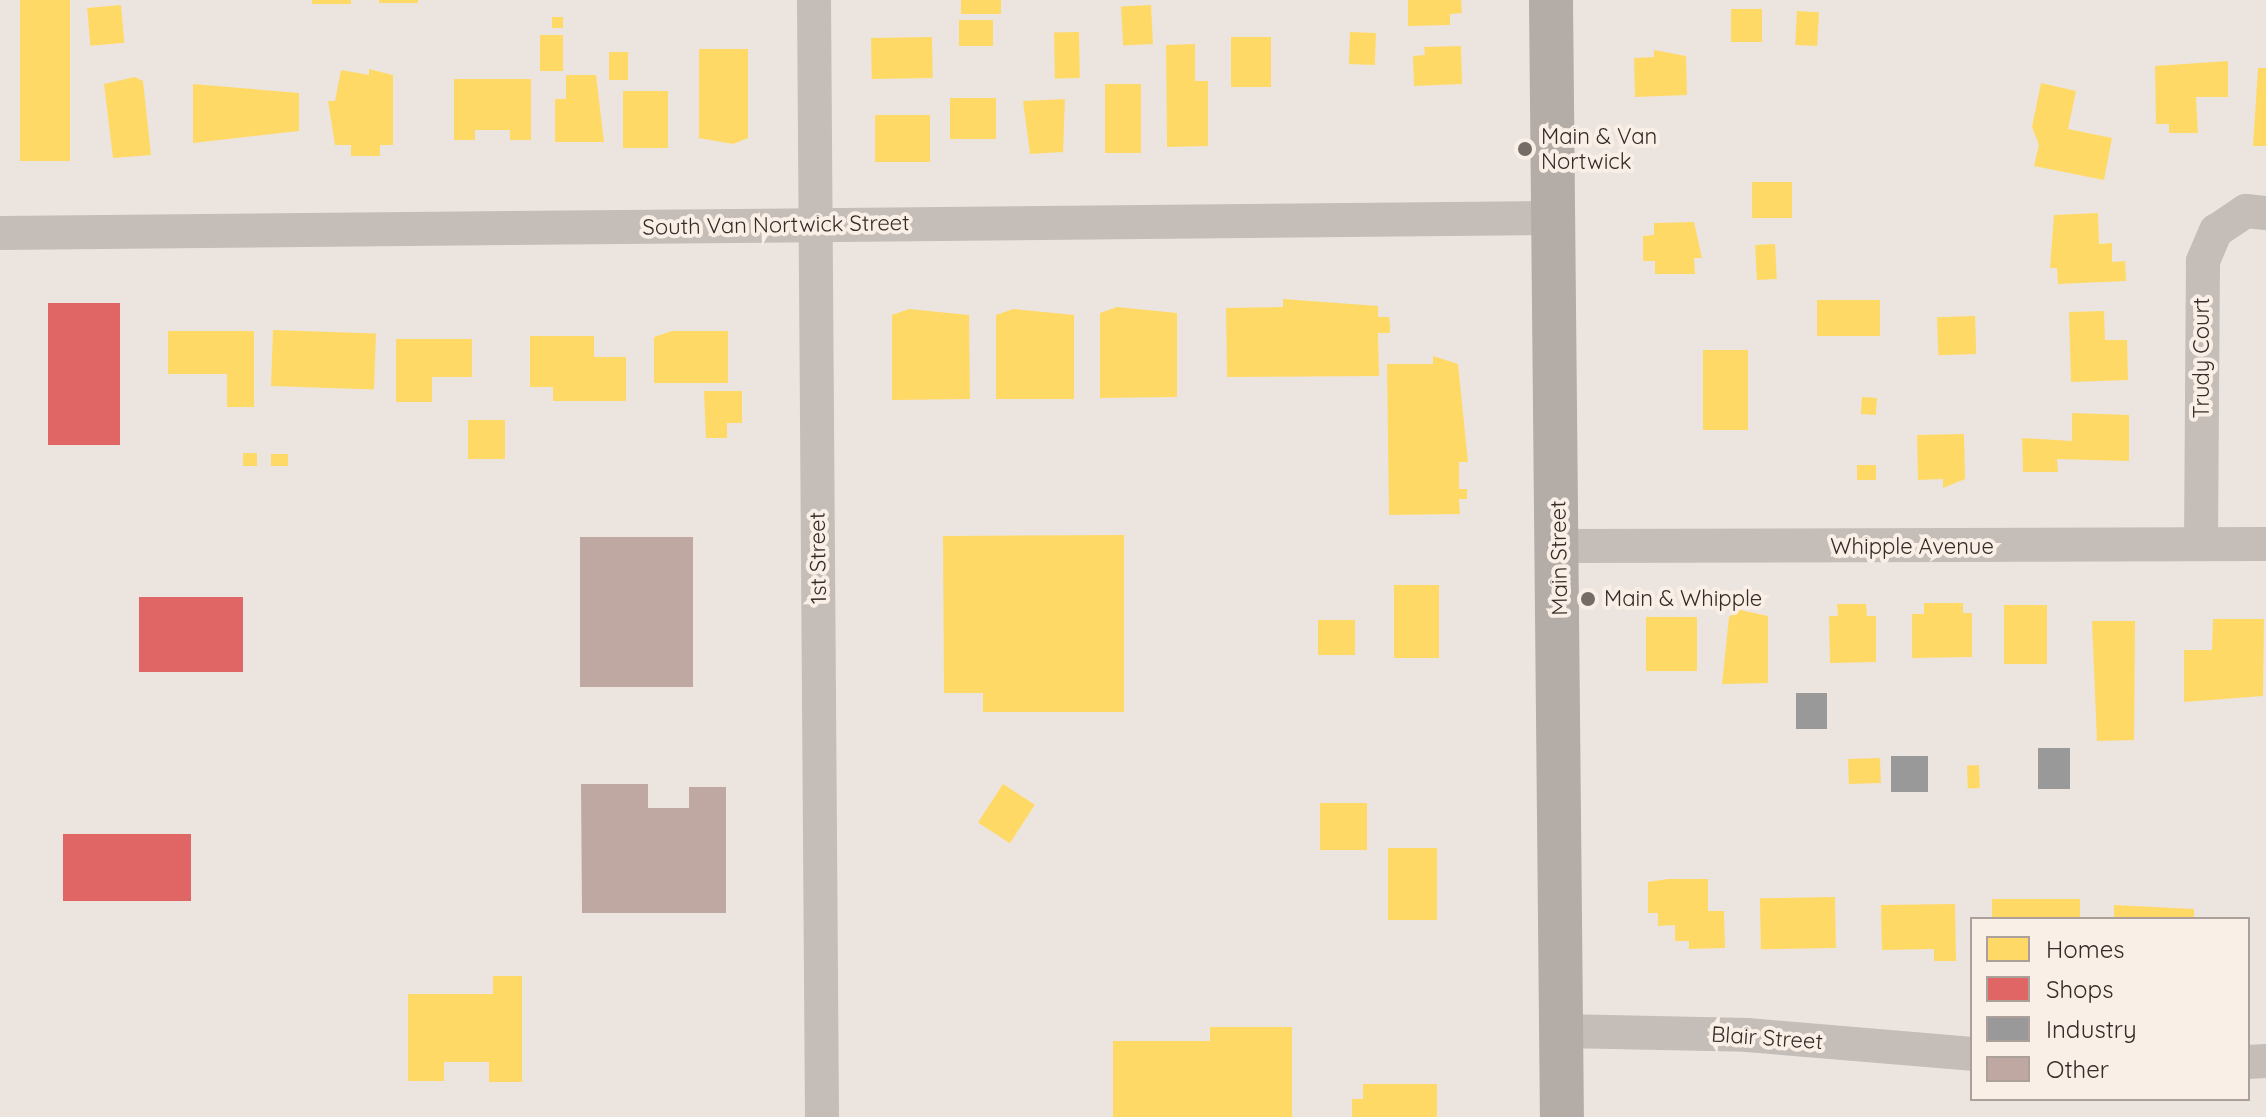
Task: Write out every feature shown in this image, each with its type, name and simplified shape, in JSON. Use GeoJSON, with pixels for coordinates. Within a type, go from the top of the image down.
{"type":"FeatureCollection","features":[{"type":"Feature","properties":{"kind":"main road","name":"Main Street"},"geometry":{"type":"LineString","coordinates":[[1551,0],[1551,218],[1559,546],[1562,1117]]}},
{"type":"Feature","properties":{"kind":"street","name":"1st Street"},"geometry":{"type":"LineString","coordinates":[[814,0],[822,1117]]}},
{"type":"Feature","properties":{"kind":"street","name":"Trudy Court"},"geometry":{"type":"LineString","coordinates":[[2201,544],[2203,261],[2216,231],[2246,211],[2266,213]]}},
{"type":"Feature","properties":{"kind":"street","name":"South Van Nortwick Street"},"geometry":{"type":"LineString","coordinates":[[0,233],[1551,218]]}},
{"type":"Feature","properties":{"kind":"street","name":"Whipple Avenue"},"geometry":{"type":"LineString","coordinates":[[1559,546],[2266,544]]}},
{"type":"Feature","properties":{"kind":"street","name":"Blair Street"},"geometry":{"type":"LineString","coordinates":[[1562,1031],[1747,1035],[1970,1054]]}},
{"type":"Feature","properties":{"kind":"building: Homes"},"geometry":{"type":"Polygon","coordinates":[[[20,0],[70,0],[70,161],[20,161],[20,0]]]}},
{"type":"Feature","properties":{"kind":"building: Homes"},"geometry":{"type":"Polygon","coordinates":[[[312,0],[351,0],[351,4],[312,4],[312,0]]]}},
{"type":"Feature","properties":{"kind":"building: Homes"},"geometry":{"type":"Polygon","coordinates":[[[379,0],[418,0],[418,3],[379,3],[379,0]]]}},
{"type":"Feature","properties":{"kind":"building: Homes"},"geometry":{"type":"Polygon","coordinates":[[[961,0],[1001,0],[1001,14],[961,14],[961,0]]]}},
{"type":"Feature","properties":{"kind":"building: Homes"},"geometry":{"type":"Polygon","coordinates":[[[1408,0],[1461,0],[1462,13],[1450,14],[1450,25],[1408,26],[1408,0]]]}},
{"type":"Feature","properties":{"kind":"building: Homes"},"geometry":{"type":"Polygon","coordinates":[[[121,5],[124,43],[90,46],[87,8],[121,5]]]}},
{"type":"Feature","properties":{"kind":"building: Homes"},"geometry":{"type":"Polygon","coordinates":[[[1151,5],[1153,44],[1123,46],[1121,7],[1151,5]]]}},
{"type":"Feature","properties":{"kind":"building: Homes"},"geometry":{"type":"Polygon","coordinates":[[[1731,9],[1762,9],[1762,42],[1731,42],[1731,9]]]}},
{"type":"Feature","properties":{"kind":"building: Homes"},"geometry":{"type":"Polygon","coordinates":[[[1797,11],[1819,12],[1817,46],[1795,45],[1797,11]]]}},
{"type":"Feature","properties":{"kind":"building: Homes"},"geometry":{"type":"Polygon","coordinates":[[[552,17],[563,17],[563,28],[552,28],[552,17]]]}},
{"type":"Feature","properties":{"kind":"building: Homes"},"geometry":{"type":"Polygon","coordinates":[[[959,20],[993,20],[993,46],[959,46],[959,20]]]}},
{"type":"Feature","properties":{"kind":"building: Homes"},"geometry":{"type":"Polygon","coordinates":[[[1054,32],[1079,32],[1080,78],[1055,78],[1054,32]]]}},
{"type":"Feature","properties":{"kind":"building: Homes"},"geometry":{"type":"Polygon","coordinates":[[[1350,32],[1376,33],[1375,65],[1349,64],[1350,32]]]}},
{"type":"Feature","properties":{"kind":"building: Homes"},"geometry":{"type":"Polygon","coordinates":[[[540,35],[563,35],[563,71],[540,71],[540,35]]]}},
{"type":"Feature","properties":{"kind":"building: Homes"},"geometry":{"type":"Polygon","coordinates":[[[932,37],[933,78],[872,79],[871,38],[932,37]]]}},
{"type":"Feature","properties":{"kind":"building: Homes"},"geometry":{"type":"Polygon","coordinates":[[[1231,37],[1271,37],[1271,87],[1231,87],[1231,37]]]}},
{"type":"Feature","properties":{"kind":"building: Homes"},"geometry":{"type":"Polygon","coordinates":[[[1195,44],[1195,81],[1208,81],[1208,146],[1167,147],[1166,45],[1195,44]]]}},
{"type":"Feature","properties":{"kind":"building: Homes"},"geometry":{"type":"Polygon","coordinates":[[[1461,46],[1462,84],[1414,86],[1413,56],[1425,55],[1424,47],[1461,46]]]}},
{"type":"Feature","properties":{"kind":"building: Homes"},"geometry":{"type":"Polygon","coordinates":[[[699,49],[748,49],[748,138],[733,144],[699,138],[699,49]]]}},
{"type":"Feature","properties":{"kind":"building: Homes"},"geometry":{"type":"Polygon","coordinates":[[[1654,50],[1686,56],[1687,95],[1635,97],[1634,58],[1654,57],[1654,50]]]}},
{"type":"Feature","properties":{"kind":"building: Homes"},"geometry":{"type":"Polygon","coordinates":[[[609,52],[628,52],[628,80],[609,80],[609,52]]]}},
{"type":"Feature","properties":{"kind":"building: Homes"},"geometry":{"type":"Polygon","coordinates":[[[2228,61],[2228,97],[2196,97],[2198,133],[2169,133],[2169,124],[2156,124],[2155,66],[2228,61]]]}},
{"type":"Feature","properties":{"kind":"building: Homes"},"geometry":{"type":"Polygon","coordinates":[[[2258,68],[2266,68],[2266,146],[2253,146],[2258,68]]]}},
{"type":"Feature","properties":{"kind":"building: Homes"},"geometry":{"type":"Polygon","coordinates":[[[369,69],[393,75],[393,145],[380,145],[380,156],[351,156],[351,145],[335,145],[328,101],[335,101],[341,70],[369,75],[369,69]]]}},
{"type":"Feature","properties":{"kind":"building: Homes"},"geometry":{"type":"Polygon","coordinates":[[[566,75],[596,75],[604,142],[555,142],[555,99],[566,99],[566,75]]]}},
{"type":"Feature","properties":{"kind":"building: Homes"},"geometry":{"type":"Polygon","coordinates":[[[135,77],[143,81],[151,155],[113,158],[104,84],[135,77]]]}},
{"type":"Feature","properties":{"kind":"building: Homes"},"geometry":{"type":"Polygon","coordinates":[[[454,79],[531,79],[531,140],[510,140],[510,130],[475,130],[475,140],[454,140],[454,79]]]}},
{"type":"Feature","properties":{"kind":"building: Homes"},"geometry":{"type":"Polygon","coordinates":[[[2041,83],[2076,91],[2068,129],[2112,138],[2104,180],[2034,166],[2039,145],[2032,127],[2041,83]]]}},
{"type":"Feature","properties":{"kind":"building: Homes"},"geometry":{"type":"Polygon","coordinates":[[[193,84],[299,93],[299,131],[193,143],[193,84]]]}},
{"type":"Feature","properties":{"kind":"building: Homes"},"geometry":{"type":"Polygon","coordinates":[[[1105,84],[1141,84],[1141,153],[1105,153],[1105,84]]]}},
{"type":"Feature","properties":{"kind":"building: Homes"},"geometry":{"type":"Polygon","coordinates":[[[623,91],[668,91],[668,148],[623,148],[623,91]]]}},
{"type":"Feature","properties":{"kind":"building: Homes"},"geometry":{"type":"Polygon","coordinates":[[[950,98],[996,98],[996,139],[950,139],[950,98]]]}},
{"type":"Feature","properties":{"kind":"building: Homes"},"geometry":{"type":"Polygon","coordinates":[[[1065,99],[1063,152],[1030,154],[1023,101],[1065,99]]]}},
{"type":"Feature","properties":{"kind":"building: Homes"},"geometry":{"type":"Polygon","coordinates":[[[875,115],[930,115],[930,162],[875,162],[875,115]]]}},
{"type":"Feature","properties":{"kind":"building: Homes"},"geometry":{"type":"Polygon","coordinates":[[[1752,182],[1792,182],[1792,218],[1752,218],[1752,182]]]}},
{"type":"Feature","properties":{"kind":"building: Homes"},"geometry":{"type":"Polygon","coordinates":[[[2098,213],[2099,244],[2112,243],[2112,262],[2125,261],[2126,281],[2058,284],[2057,268],[2050,268],[2054,215],[2098,213]]]}},
{"type":"Feature","properties":{"kind":"building: Homes"},"geometry":{"type":"Polygon","coordinates":[[[1694,222],[1702,258],[1694,258],[1695,274],[1655,274],[1655,261],[1643,261],[1643,236],[1654,235],[1654,223],[1694,222]]]}},
{"type":"Feature","properties":{"kind":"building: Homes"},"geometry":{"type":"Polygon","coordinates":[[[1775,244],[1777,279],[1757,280],[1755,245],[1775,244]]]}},
{"type":"Feature","properties":{"kind":"building: Homes"},"geometry":{"type":"Polygon","coordinates":[[[1283,299],[1378,306],[1378,317],[1389,317],[1390,325],[1390,333],[1378,333],[1379,376],[1227,377],[1226,308],[1283,307],[1283,299]]]}},
{"type":"Feature","properties":{"kind":"building: Homes"},"geometry":{"type":"Polygon","coordinates":[[[1817,300],[1880,300],[1880,336],[1817,336],[1817,300]]]}},
{"type":"Feature","properties":{"kind":"building: Homes"},"geometry":{"type":"Polygon","coordinates":[[[1117,307],[1177,313],[1177,397],[1100,398],[1100,313],[1117,307]]]}},
{"type":"Feature","properties":{"kind":"building: Homes"},"geometry":{"type":"Polygon","coordinates":[[[909,309],[969,315],[970,399],[892,400],[892,315],[909,309]]]}},
{"type":"Feature","properties":{"kind":"building: Homes"},"geometry":{"type":"Polygon","coordinates":[[[1013,309],[1074,315],[1074,399],[996,399],[996,315],[1013,309]]]}},
{"type":"Feature","properties":{"kind":"building: Homes"},"geometry":{"type":"Polygon","coordinates":[[[2104,311],[2105,340],[2127,340],[2128,380],[2071,382],[2069,312],[2104,311]]]}},
{"type":"Feature","properties":{"kind":"building: Homes"},"geometry":{"type":"Polygon","coordinates":[[[1975,316],[1976,354],[1938,355],[1937,317],[1975,316]]]}},
{"type":"Feature","properties":{"kind":"building: Homes"},"geometry":{"type":"Polygon","coordinates":[[[273,330],[376,334],[374,390],[271,386],[273,330]]]}},
{"type":"Feature","properties":{"kind":"building: Homes"},"geometry":{"type":"Polygon","coordinates":[[[168,331],[254,331],[254,407],[227,407],[227,374],[168,374],[168,331]]]}},
{"type":"Feature","properties":{"kind":"building: Homes"},"geometry":{"type":"Polygon","coordinates":[[[672,331],[728,331],[728,383],[654,383],[654,337],[672,331]]]}},
{"type":"Feature","properties":{"kind":"building: Homes"},"geometry":{"type":"Polygon","coordinates":[[[530,336],[594,336],[594,357],[626,357],[626,401],[553,401],[553,387],[530,387],[530,336]]]}},
{"type":"Feature","properties":{"kind":"building: Homes"},"geometry":{"type":"Polygon","coordinates":[[[396,339],[472,339],[472,377],[432,377],[432,402],[396,402],[396,339]]]}},
{"type":"Feature","properties":{"kind":"building: Homes"},"geometry":{"type":"Polygon","coordinates":[[[1703,350],[1748,350],[1748,430],[1703,430],[1703,350]]]}},
{"type":"Feature","properties":{"kind":"building: Homes"},"geometry":{"type":"Polygon","coordinates":[[[1433,356],[1458,364],[1468,462],[1459,462],[1459,489],[1467,489],[1467,499],[1459,499],[1460,514],[1389,515],[1387,364],[1433,364],[1433,356]]]}},
{"type":"Feature","properties":{"kind":"building: Homes"},"geometry":{"type":"Polygon","coordinates":[[[704,391],[742,391],[742,423],[727,423],[727,438],[706,438],[704,391]]]}},
{"type":"Feature","properties":{"kind":"building: Homes"},"geometry":{"type":"Polygon","coordinates":[[[1862,397],[1877,398],[1876,415],[1861,414],[1862,397]]]}},
{"type":"Feature","properties":{"kind":"building: Homes"},"geometry":{"type":"Polygon","coordinates":[[[2072,413],[2129,415],[2129,461],[2057,459],[2058,472],[2023,472],[2022,438],[2072,441],[2072,413]]]}},
{"type":"Feature","properties":{"kind":"building: Homes"},"geometry":{"type":"Polygon","coordinates":[[[468,420],[505,420],[505,459],[468,459],[468,420]]]}},
{"type":"Feature","properties":{"kind":"building: Homes"},"geometry":{"type":"Polygon","coordinates":[[[1964,434],[1965,479],[1943,488],[1943,479],[1918,480],[1917,435],[1964,434]]]}},
{"type":"Feature","properties":{"kind":"building: Homes"},"geometry":{"type":"Polygon","coordinates":[[[243,453],[257,453],[257,466],[243,466],[243,453]]]}},
{"type":"Feature","properties":{"kind":"building: Homes"},"geometry":{"type":"Polygon","coordinates":[[[271,454],[288,454],[288,466],[271,466],[271,454]]]}},
{"type":"Feature","properties":{"kind":"building: Homes"},"geometry":{"type":"Polygon","coordinates":[[[1857,465],[1876,465],[1876,480],[1857,480],[1857,465]]]}},
{"type":"Feature","properties":{"kind":"building: Homes"},"geometry":{"type":"Polygon","coordinates":[[[1124,535],[1124,712],[983,712],[983,693],[944,693],[943,536],[1124,535]]]}},
{"type":"Feature","properties":{"kind":"building: Homes"},"geometry":{"type":"Polygon","coordinates":[[[1394,585],[1439,585],[1439,658],[1394,658],[1394,585]]]}},
{"type":"Feature","properties":{"kind":"building: Homes"},"geometry":{"type":"Polygon","coordinates":[[[1924,603],[1963,603],[1963,613],[1972,613],[1972,657],[1912,658],[1912,614],[1924,614],[1924,603]]]}},
{"type":"Feature","properties":{"kind":"building: Homes"},"geometry":{"type":"Polygon","coordinates":[[[1837,604],[1866,604],[1867,616],[1876,616],[1876,662],[1830,663],[1829,616],[1838,616],[1837,604]]]}},
{"type":"Feature","properties":{"kind":"building: Homes"},"geometry":{"type":"Polygon","coordinates":[[[2004,605],[2047,605],[2047,664],[2004,664],[2004,605]]]}},
{"type":"Feature","properties":{"kind":"building: Homes"},"geometry":{"type":"Polygon","coordinates":[[[1740,610],[1768,616],[1768,683],[1722,684],[1729,617],[1740,610]]]}},
{"type":"Feature","properties":{"kind":"building: Homes"},"geometry":{"type":"Polygon","coordinates":[[[1646,617],[1697,617],[1697,671],[1646,671],[1646,617]]]}},
{"type":"Feature","properties":{"kind":"building: Homes"},"geometry":{"type":"Polygon","coordinates":[[[2213,619],[2264,619],[2263,696],[2184,702],[2184,650],[2212,650],[2213,619]]]}},
{"type":"Feature","properties":{"kind":"building: Homes"},"geometry":{"type":"Polygon","coordinates":[[[1318,620],[1355,620],[1355,655],[1318,655],[1318,620]]]}},
{"type":"Feature","properties":{"kind":"building: Homes"},"geometry":{"type":"Polygon","coordinates":[[[2092,621],[2135,621],[2134,740],[2097,741],[2092,621]]]}},
{"type":"Feature","properties":{"kind":"building: Homes"},"geometry":{"type":"Polygon","coordinates":[[[1880,758],[1881,783],[1849,784],[1848,759],[1880,758]]]}},
{"type":"Feature","properties":{"kind":"building: Homes"},"geometry":{"type":"Polygon","coordinates":[[[1967,765],[1979,765],[1980,788],[1968,788],[1967,765]]]}},
{"type":"Feature","properties":{"kind":"building: Homes"},"geometry":{"type":"Polygon","coordinates":[[[1003,784],[1035,805],[1010,843],[978,823],[1003,784]]]}},
{"type":"Feature","properties":{"kind":"building: Homes"},"geometry":{"type":"Polygon","coordinates":[[[1320,803],[1367,803],[1367,850],[1320,850],[1320,803]]]}},
{"type":"Feature","properties":{"kind":"building: Homes"},"geometry":{"type":"Polygon","coordinates":[[[1388,848],[1437,848],[1437,920],[1388,920],[1388,848]]]}},
{"type":"Feature","properties":{"kind":"building: Homes"},"geometry":{"type":"Polygon","coordinates":[[[1708,879],[1708,911],[1724,911],[1725,948],[1689,949],[1689,941],[1675,941],[1675,925],[1658,926],[1658,913],[1648,913],[1648,882],[1708,879]]]}},
{"type":"Feature","properties":{"kind":"building: Homes"},"geometry":{"type":"Polygon","coordinates":[[[1835,897],[1836,948],[1761,949],[1760,898],[1835,897]]]}},
{"type":"Feature","properties":{"kind":"building: Homes"},"geometry":{"type":"Polygon","coordinates":[[[1992,899],[2080,899],[2080,917],[1992,917],[1992,899]]]}},
{"type":"Feature","properties":{"kind":"building: Homes"},"geometry":{"type":"Polygon","coordinates":[[[1955,904],[1956,961],[1934,961],[1934,949],[1882,950],[1881,905],[1955,904]]]}},
{"type":"Feature","properties":{"kind":"building: Homes"},"geometry":{"type":"Polygon","coordinates":[[[2114,905],[2194,909],[2194,917],[2114,917],[2114,905]]]}},
{"type":"Feature","properties":{"kind":"building: Homes"},"geometry":{"type":"Polygon","coordinates":[[[493,976],[522,976],[522,1082],[489,1082],[489,1062],[444,1062],[444,1081],[408,1081],[408,994],[493,994],[493,976]]]}},
{"type":"Feature","properties":{"kind":"building: Homes"},"geometry":{"type":"Polygon","coordinates":[[[1210,1027],[1292,1027],[1292,1117],[1113,1117],[1113,1041],[1210,1041],[1210,1027]]]}},
{"type":"Feature","properties":{"kind":"building: Homes"},"geometry":{"type":"Polygon","coordinates":[[[1363,1084],[1437,1084],[1437,1117],[1352,1117],[1352,1099],[1363,1099],[1363,1084]]]}},
{"type":"Feature","properties":{"kind":"building: Shops"},"geometry":{"type":"Polygon","coordinates":[[[48,303],[120,303],[120,445],[48,445],[48,303]]]}},
{"type":"Feature","properties":{"kind":"building: Shops"},"geometry":{"type":"Polygon","coordinates":[[[139,597],[243,597],[243,672],[139,672],[139,597]]]}},
{"type":"Feature","properties":{"kind":"building: Shops"},"geometry":{"type":"Polygon","coordinates":[[[63,834],[191,834],[191,901],[63,901],[63,834]]]}},
{"type":"Feature","properties":{"kind":"building: Industry"},"geometry":{"type":"Polygon","coordinates":[[[1796,693],[1827,693],[1827,729],[1796,729],[1796,693]]]}},
{"type":"Feature","properties":{"kind":"building: Industry"},"geometry":{"type":"Polygon","coordinates":[[[2038,748],[2070,748],[2070,789],[2038,789],[2038,748]]]}},
{"type":"Feature","properties":{"kind":"building: Industry"},"geometry":{"type":"Polygon","coordinates":[[[1891,756],[1928,756],[1928,792],[1891,792],[1891,756]]]}},
{"type":"Feature","properties":{"kind":"building: Other"},"geometry":{"type":"Polygon","coordinates":[[[580,537],[693,537],[693,687],[580,687],[580,537]]]}},
{"type":"Feature","properties":{"kind":"building: Other"},"geometry":{"type":"Polygon","coordinates":[[[581,784],[648,784],[648,808],[689,808],[689,787],[726,787],[726,913],[582,913],[581,784]]]}},
{"type":"Feature","properties":{"kind":"place","name":"Main & Van Nortwick"},"geometry":{"type":"Point","coordinates":[1525,149]}},
{"type":"Feature","properties":{"kind":"place","name":"Main & Whipple"},"geometry":{"type":"Point","coordinates":[1588,599]}}]}
